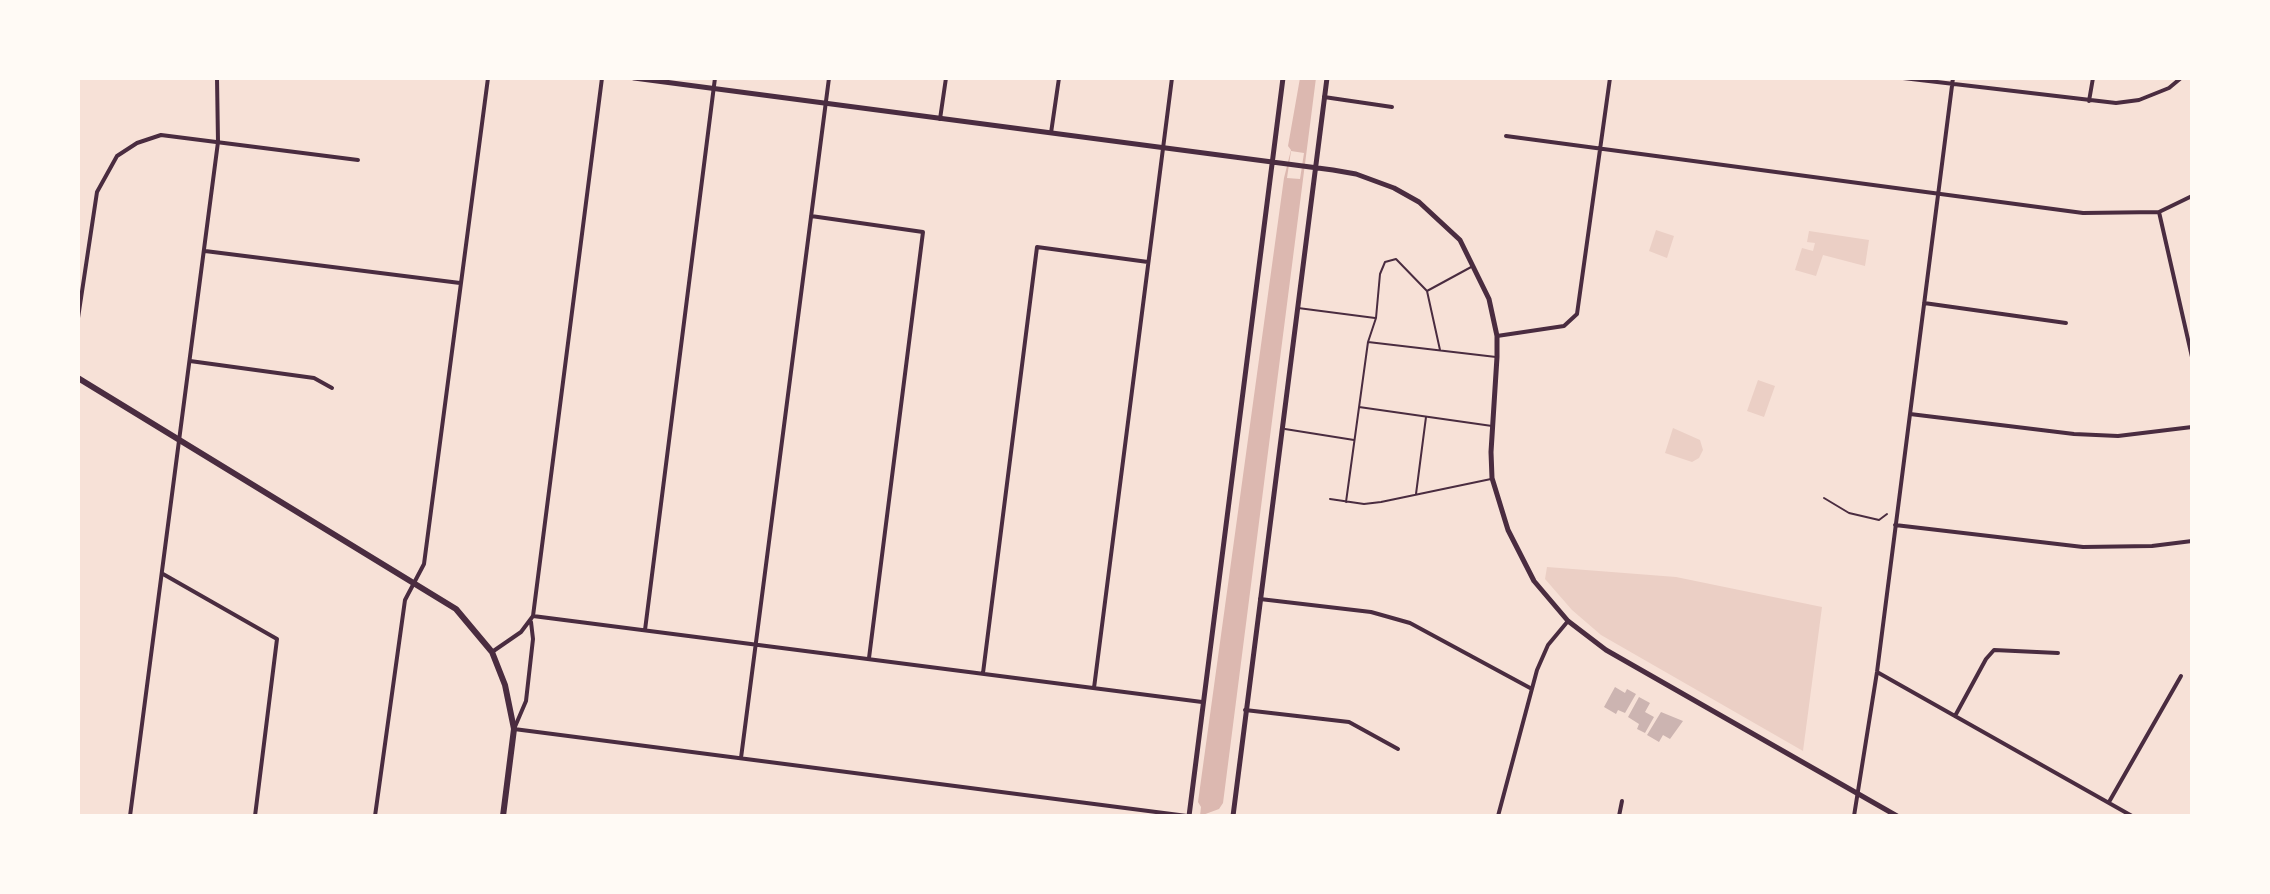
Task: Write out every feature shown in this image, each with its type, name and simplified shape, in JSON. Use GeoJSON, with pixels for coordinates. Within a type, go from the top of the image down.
{"type":"FeatureCollection","features":[{"type":"Feature","properties":{"kind":"main road"},"geometry":{"type":"LineString","coordinates":[[78,378],[456,609],[492,652],[505,685],[514,729],[503,816]]}},
{"type":"Feature","properties":{"kind":"street"},"geometry":{"type":"LineString","coordinates":[[130,816],[218,142],[217,78]]}},
{"type":"Feature","properties":{"kind":"street"},"geometry":{"type":"LineString","coordinates":[[375,816],[405,600],[424,564],[488,78]]}},
{"type":"Feature","properties":{"kind":"street"},"geometry":{"type":"LineString","coordinates":[[602,78],[532,619],[533,639],[526,701],[514,729],[1188,816],[1283,78]]}},
{"type":"Feature","properties":{"kind":"street"},"geometry":{"type":"LineString","coordinates":[[634,78],[1356,174],[1394,188],[1419,202],[1460,240],[1489,299],[1497,336],[1492,478],[1508,530],[1534,581],[1568,621],[1624,661],[1897,816]]}},
{"type":"Feature","properties":{"kind":"street"},"geometry":{"type":"LineString","coordinates":[[645,630],[715,78]]}},
{"type":"Feature","properties":{"kind":"street"},"geometry":{"type":"LineString","coordinates":[[741,758],[829,78]]}},
{"type":"Feature","properties":{"kind":"street"},"geometry":{"type":"LineString","coordinates":[[940,119],[946,78]]}},
{"type":"Feature","properties":{"kind":"street"},"geometry":{"type":"LineString","coordinates":[[1051,133],[1059,78]]}},
{"type":"Feature","properties":{"kind":"street"},"geometry":{"type":"LineString","coordinates":[[1094,688],[1172,78]]}},
{"type":"Feature","properties":{"kind":"street"},"geometry":{"type":"LineString","coordinates":[[1233,816],[1327,78]]}},
{"type":"Feature","properties":{"kind":"street"},"geometry":{"type":"LineString","coordinates":[[1497,336],[1564,326],[1577,314],[1610,78]]}},
{"type":"Feature","properties":{"kind":"street"},"geometry":{"type":"LineString","coordinates":[[1903,78],[1953,81],[2116,103],[2139,100],[2169,88],[2181,78]]}},
{"type":"Feature","properties":{"kind":"street"},"geometry":{"type":"LineString","coordinates":[[2089,101],[2093,78]]}},
{"type":"Feature","properties":{"kind":"street"},"geometry":{"type":"LineString","coordinates":[[1854,816],[1877,672],[1953,81]]}},
{"type":"Feature","properties":{"kind":"street"},"geometry":{"type":"LineString","coordinates":[[1324,97],[1392,107]]}},
{"type":"Feature","properties":{"kind":"street"},"geometry":{"type":"LineString","coordinates":[[78,318],[97,192],[117,156],[137,143],[161,135],[358,160]]}},
{"type":"Feature","properties":{"kind":"street"},"geometry":{"type":"LineString","coordinates":[[1506,136],[2083,213],[2159,212],[2192,196]]}},
{"type":"Feature","properties":{"kind":"street"},"geometry":{"type":"LineString","coordinates":[[2159,212],[2192,357]]}},
{"type":"Feature","properties":{"kind":"street"},"geometry":{"type":"LineString","coordinates":[[811,216],[923,232],[869,659]]}},
{"type":"Feature","properties":{"kind":"street"},"geometry":{"type":"LineString","coordinates":[[982,674],[1037,247],[1148,262]]}},
{"type":"Feature","properties":{"kind":"street"},"geometry":{"type":"LineString","coordinates":[[205,251],[460,283]]}},
{"type":"Feature","properties":{"kind":"street"},"geometry":{"type":"LineString","coordinates":[[1924,303],[2066,323]]}},
{"type":"Feature","properties":{"kind":"street"},"geometry":{"type":"LineString","coordinates":[[2184,319],[2192,317]]}},
{"type":"Feature","properties":{"kind":"street"},"geometry":{"type":"LineString","coordinates":[[190,361],[314,378],[332,388]]}},
{"type":"Feature","properties":{"kind":"street"},"geometry":{"type":"LineString","coordinates":[[1910,414],[2074,434],[2118,436],[2192,427]]}},
{"type":"Feature","properties":{"kind":"street"},"geometry":{"type":"LineString","coordinates":[[1895,525],[2083,547],[2152,546],[2192,541]]}},
{"type":"Feature","properties":{"kind":"street"},"geometry":{"type":"LineString","coordinates":[[163,574],[277,639],[255,816]]}},
{"type":"Feature","properties":{"kind":"street"},"geometry":{"type":"LineString","coordinates":[[1260,599],[1371,612],[1410,623],[1532,689]]}},
{"type":"Feature","properties":{"kind":"street"},"geometry":{"type":"LineString","coordinates":[[532,619],[645,630],[1202,702]]}},
{"type":"Feature","properties":{"kind":"street"},"geometry":{"type":"LineString","coordinates":[[492,652],[521,632],[532,619]]}},
{"type":"Feature","properties":{"kind":"street"},"geometry":{"type":"LineString","coordinates":[[1498,816],[1532,689],[1548,645],[1568,621]]}},
{"type":"Feature","properties":{"kind":"street"},"geometry":{"type":"LineString","coordinates":[[1955,716],[1994,650],[2058,653]]}},
{"type":"Feature","properties":{"kind":"street"},"geometry":{"type":"LineString","coordinates":[[1877,672],[2132,816]]}},
{"type":"Feature","properties":{"kind":"street"},"geometry":{"type":"LineString","coordinates":[[2109,803],[2181,676]]}},
{"type":"Feature","properties":{"kind":"street"},"geometry":{"type":"LineString","coordinates":[[1245,710],[1349,722],[1398,749]]}},
{"type":"Feature","properties":{"kind":"street"},"geometry":{"type":"LineString","coordinates":[[1619,816],[1622,801]]}},
{"type":"Feature","properties":{"kind":"lane"},"geometry":{"type":"LineString","coordinates":[[1346,502],[1368,342],[1376,318],[1380,274],[1385,262],[1396,259],[1427,291],[1440,350]]}},
{"type":"Feature","properties":{"kind":"lane"},"geometry":{"type":"LineString","coordinates":[[1427,291],[1474,265]]}},
{"type":"Feature","properties":{"kind":"lane"},"geometry":{"type":"LineString","coordinates":[[1298,308],[1376,318]]}},
{"type":"Feature","properties":{"kind":"lane"},"geometry":{"type":"LineString","coordinates":[[1368,342],[1497,357]]}},
{"type":"Feature","properties":{"kind":"lane"},"geometry":{"type":"LineString","coordinates":[[1359,407],[1493,426]]}},
{"type":"Feature","properties":{"kind":"lane"},"geometry":{"type":"LineString","coordinates":[[1416,494],[1426,416]]}},
{"type":"Feature","properties":{"kind":"lane"},"geometry":{"type":"LineString","coordinates":[[1283,429],[1355,440]]}},
{"type":"Feature","properties":{"kind":"lane"},"geometry":{"type":"LineString","coordinates":[[1330,499],[1364,504],[1492,478]]}},
{"type":"Feature","properties":{"kind":"path"},"geometry":{"type":"LineString","coordinates":[[1824,498],[1849,513],[1879,520],[1887,514]]}},
{"type":"Feature","properties":{"kind":"shaded area"},"geometry":{"type":"Polygon","coordinates":[[[1300,78],[1316,78],[1223,803],[1219,809],[1200,816],[1198,802],[1300,78]]]}},
{"type":"Feature","properties":{"kind":"shaded area"},"geometry":{"type":"Polygon","coordinates":[[[1656,230],[1674,236],[1667,258],[1649,251],[1656,230]]]}},
{"type":"Feature","properties":{"kind":"shaded area"},"geometry":{"type":"Polygon","coordinates":[[[1809,231],[1869,240],[1865,266],[1823,255],[1816,276],[1795,270],[1802,248],[1813,251],[1815,243],[1807,242],[1809,231]]]}},
{"type":"Feature","properties":{"kind":"shaded area"},"geometry":{"type":"Polygon","coordinates":[[[1758,380],[1775,386],[1764,417],[1747,411],[1758,380]]]}},
{"type":"Feature","properties":{"kind":"shaded area"},"geometry":{"type":"Polygon","coordinates":[[[1673,428],[1700,440],[1703,450],[1699,458],[1692,462],[1665,453],[1673,428]]]}},
{"type":"Feature","properties":{"kind":"shaded area"},"geometry":{"type":"Polygon","coordinates":[[[1547,567],[1676,577],[1822,607],[1803,751],[1601,635],[1572,610],[1545,579],[1547,567]]]}},
{"type":"Feature","properties":{"kind":"pier"},"geometry":{"type":"Polygon","coordinates":[[[1291,151],[1304,153],[1300,179],[1287,178],[1291,151]]]}},
{"type":"Feature","properties":{"kind":"building"},"geometry":{"type":"Polygon","coordinates":[[[1615,687],[1625,693],[1627,689],[1636,694],[1625,713],[1618,710],[1616,714],[1604,707],[1615,687]]]}},
{"type":"Feature","properties":{"kind":"building"},"geometry":{"type":"Polygon","coordinates":[[[1639,697],[1650,703],[1645,712],[1654,717],[1645,733],[1637,729],[1639,724],[1628,717],[1639,697]]]}},
{"type":"Feature","properties":{"kind":"building"},"geometry":{"type":"Polygon","coordinates":[[[1661,712],[1683,721],[1670,739],[1663,735],[1659,742],[1647,735],[1661,712]]]}}]}
